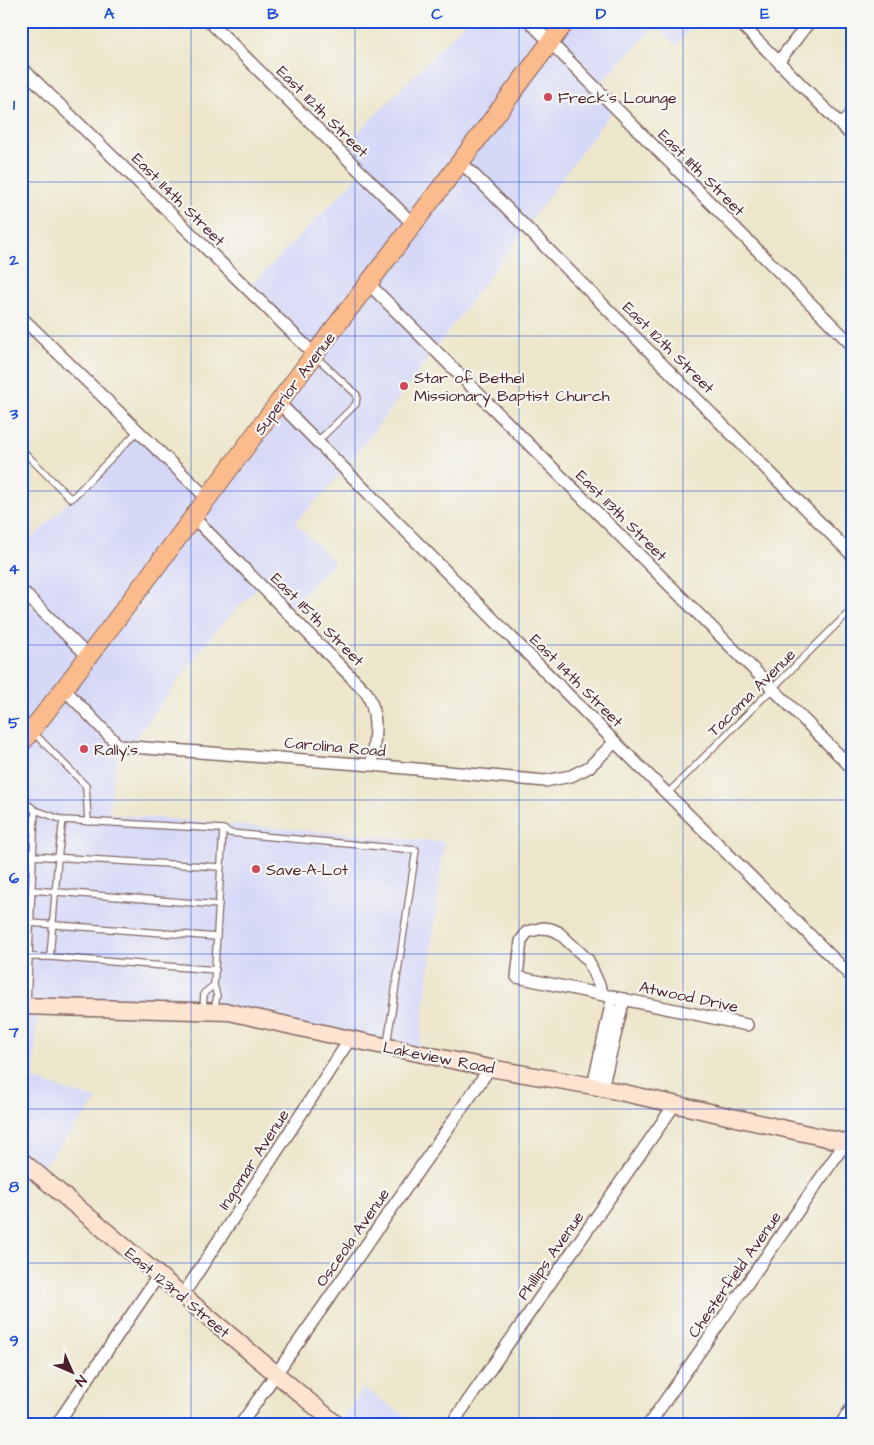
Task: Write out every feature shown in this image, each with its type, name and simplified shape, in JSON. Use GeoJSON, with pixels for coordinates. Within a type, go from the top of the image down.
{"type":"FeatureCollection","features":[{"type":"Feature","properties":{"kind":"main road","name":"Superior Avenue"},"geometry":{"type":"LineString","coordinates":[[26,737],[142,588],[207,498],[566,21]]}},
{"type":"Feature","properties":{"kind":"street","name":"East 112th Street"},"geometry":{"type":"LineString","coordinates":[[209,21],[413,224]]}},
{"type":"Feature","properties":{"kind":"street","name":"East 111th Street"},"geometry":{"type":"LineString","coordinates":[[529,21],[853,346]]}},
{"type":"Feature","properties":{"kind":"street"},"geometry":{"type":"LineString","coordinates":[[738,21],[853,137]]}},
{"type":"Feature","properties":{"kind":"street"},"geometry":{"type":"LineString","coordinates":[[779,62],[810,21]]}},
{"type":"Feature","properties":{"kind":"street","name":"East 114th Street"},"geometry":{"type":"LineString","coordinates":[[21,66],[315,355]]}},
{"type":"Feature","properties":{"kind":"street","name":"East 112th Street"},"geometry":{"type":"LineString","coordinates":[[461,162],[853,556]]}},
{"type":"Feature","properties":{"kind":"street","name":"East 113th Street"},"geometry":{"type":"LineString","coordinates":[[369,284],[853,769]]}},
{"type":"Feature","properties":{"kind":"street"},"geometry":{"type":"LineString","coordinates":[[21,317],[207,498]]}},
{"type":"Feature","properties":{"kind":"street","name":"East 114th Street"},"geometry":{"type":"LineString","coordinates":[[279,403],[614,742],[853,978]]}},
{"type":"Feature","properties":{"kind":"street","name":"East 115th Street"},"geometry":{"type":"LineString","coordinates":[[193,517],[354,677],[366,692],[374,707],[376,718],[372,765]]}},
{"type":"Feature","properties":{"kind":"street"},"geometry":{"type":"LineString","coordinates":[[21,590],[88,656]]}},
{"type":"Feature","properties":{"kind":"street","name":"Carolina Road"},"geometry":{"type":"LineString","coordinates":[[64,689],[119,746],[372,765],[545,781],[571,776],[589,767],[614,742]]}},
{"type":"Feature","properties":{"kind":"street","name":"Atwood Drive"},"geometry":{"type":"LineString","coordinates":[[598,1087],[613,996],[588,960],[558,932],[543,928],[527,932],[521,941],[517,977],[613,996],[747,1025]]}},
{"type":"Feature","properties":{"kind":"street","name":"Lakeview Road"},"geometry":{"type":"LineString","coordinates":[[24,1006],[229,1012],[350,1040],[598,1087],[849,1143]]}},
{"type":"Feature","properties":{"kind":"street","name":"Ingomar Avenue"},"geometry":{"type":"LineString","coordinates":[[183,1295],[350,1040]]}},
{"type":"Feature","properties":{"kind":"street","name":"Osceola Avenue"},"geometry":{"type":"LineString","coordinates":[[241,1424],[490,1068]]}},
{"type":"Feature","properties":{"kind":"street","name":"Phillips Avenue"},"geometry":{"type":"LineString","coordinates":[[452,1424],[674,1104]]}},
{"type":"Feature","properties":{"kind":"street","name":"Chesterfield Avenue"},"geometry":{"type":"LineString","coordinates":[[649,1424],[849,1143]]}},
{"type":"Feature","properties":{"kind":"street","name":"East 123rd Street"},"geometry":{"type":"LineString","coordinates":[[21,1160],[336,1424]]}},
{"type":"Feature","properties":{"kind":"street"},"geometry":{"type":"LineString","coordinates":[[57,1424],[158,1276]]}},
{"type":"Feature","properties":{"kind":"street"},"geometry":{"type":"LineString","coordinates":[[841,1424],[853,1406]]}},
{"type":"Feature","properties":{"kind":"lane"},"geometry":{"type":"LineString","coordinates":[[668,26],[673,21]]}},
{"type":"Feature","properties":{"kind":"lane"},"geometry":{"type":"LineString","coordinates":[[840,123],[853,106]]}},
{"type":"Feature","properties":{"kind":"lane"},"geometry":{"type":"LineString","coordinates":[[315,355],[357,395],[356,404],[317,442]]}},
{"type":"Feature","properties":{"kind":"lane"},"geometry":{"type":"LineString","coordinates":[[21,449],[71,498],[138,432]]}},
{"type":"Feature","properties":{"kind":"lane","name":"Tacoma Avenue"},"geometry":{"type":"LineString","coordinates":[[667,794],[853,608]]}},
{"type":"Feature","properties":{"kind":"lane"},"geometry":{"type":"LineString","coordinates":[[26,737],[86,786],[88,822]]}},
{"type":"Feature","properties":{"kind":"lane"},"geometry":{"type":"LineString","coordinates":[[21,799],[35,810],[63,820],[223,829],[230,833],[416,850],[387,1047]]}},
{"type":"Feature","properties":{"kind":"lane"},"geometry":{"type":"LineString","coordinates":[[21,814],[30,806]]}},
{"type":"Feature","properties":{"kind":"lane"},"geometry":{"type":"LineString","coordinates":[[24,1006],[29,956],[35,810]]}},
{"type":"Feature","properties":{"kind":"lane"},"geometry":{"type":"LineString","coordinates":[[50,957],[63,820]]}},
{"type":"Feature","properties":{"kind":"lane"},"geometry":{"type":"LineString","coordinates":[[208,1011],[217,996],[214,985],[223,829]]}},
{"type":"Feature","properties":{"kind":"lane"},"geometry":{"type":"LineString","coordinates":[[21,852],[58,858],[221,867]]}},
{"type":"Feature","properties":{"kind":"lane"},"geometry":{"type":"LineString","coordinates":[[32,890],[219,905]]}},
{"type":"Feature","properties":{"kind":"lane"},"geometry":{"type":"LineString","coordinates":[[21,904],[31,905]]}},
{"type":"Feature","properties":{"kind":"lane"},"geometry":{"type":"LineString","coordinates":[[30,923],[217,937]]}},
{"type":"Feature","properties":{"kind":"lane"},"geometry":{"type":"LineString","coordinates":[[21,954],[216,970]]}},
{"type":"Feature","properties":{"kind":"lane"},"geometry":{"type":"LineString","coordinates":[[208,1011],[204,993],[214,985]]}},
{"type":"Feature","properties":{"kind":"shaded area"},"geometry":{"type":"Polygon","coordinates":[[[467,21],[699,21],[676,45],[656,26],[596,87],[615,107],[345,470],[295,523],[334,562],[287,611],[260,585],[216,630],[130,746],[119,746],[108,814],[444,842],[419,1054],[229,1012],[38,1007],[33,1079],[98,1100],[37,1173],[21,1160],[21,619],[35,604],[21,590],[21,550],[138,431],[208,498],[314,355],[247,289],[362,173],[340,151],[467,21]]]}},
{"type":"Feature","properties":{"kind":"shaded area"},"geometry":{"type":"Polygon","coordinates":[[[364,1388],[417,1424],[339,1424],[364,1388]]]}},
{"type":"Feature","properties":{"kind":"place","name":"Freck's Lounge"},"geometry":{"type":"Point","coordinates":[548,97]}},
{"type":"Feature","properties":{"kind":"place","name":"Star of Bethel Missionary Baptist Church"},"geometry":{"type":"Point","coordinates":[404,386]}},
{"type":"Feature","properties":{"kind":"place","name":"Rally's"},"geometry":{"type":"Point","coordinates":[84,749]}},
{"type":"Feature","properties":{"kind":"place","name":"Save-A-Lot"},"geometry":{"type":"Point","coordinates":[256,869]}}]}
